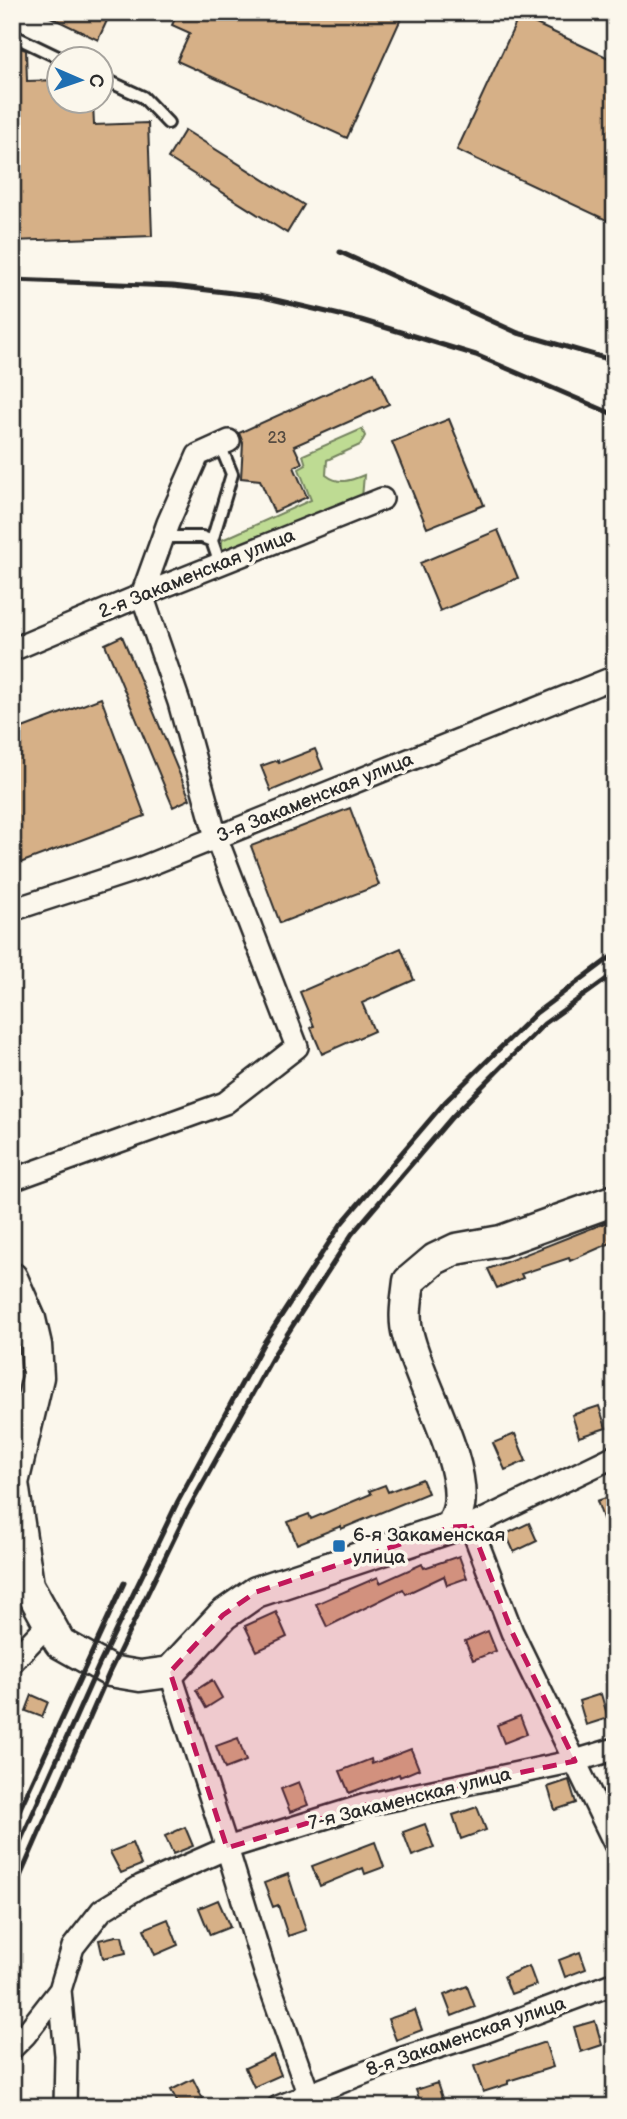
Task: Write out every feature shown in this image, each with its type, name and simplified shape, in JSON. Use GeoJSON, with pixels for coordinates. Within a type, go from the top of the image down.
{"type":"FeatureCollection","features":[{"type":"Feature","properties":{"kind":"street"},"geometry":{"type":"LineString","coordinates":[[12,1181],[225,1103],[297,1047],[216,837],[179,702],[142,595],[198,455],[225,443]]}},
{"type":"Feature","properties":{"kind":"street","name":"2-я Закаменская улица"},"geometry":{"type":"LineString","coordinates":[[12,650],[382,499]]}},
{"type":"Feature","properties":{"kind":"street","name":"3-я Закаменская улица"},"geometry":{"type":"LineString","coordinates":[[12,911],[141,868],[615,677]]}},
{"type":"Feature","properties":{"kind":"street"},"geometry":{"type":"LineString","coordinates":[[615,1200],[501,1241],[456,1249],[435,1259],[409,1282],[405,1312],[408,1335],[447,1440],[457,1479],[462,1527],[615,1844]]}},
{"type":"Feature","properties":{"kind":"street"},"geometry":{"type":"LineString","coordinates":[[12,1278],[30,1319],[36,1345],[38,1377],[18,1438],[13,1483],[28,1585],[60,1643],[110,1671],[140,1676],[170,1672],[223,1615],[256,1592],[462,1527],[615,1456]]}},
{"type":"Feature","properties":{"kind":"street"},"geometry":{"type":"LineString","coordinates":[[12,1662],[49,1623]]}},
{"type":"Feature","properties":{"kind":"street"},"geometry":{"type":"LineString","coordinates":[[170,1672],[265,1972],[310,2100]]}},
{"type":"Feature","properties":{"kind":"street","name":"7-я Закаменская улица"},"geometry":{"type":"LineString","coordinates":[[60,1990],[73,1947],[102,1910],[141,1886],[227,1848],[366,1805],[615,1749]]}},
{"type":"Feature","properties":{"kind":"street","name":"8-я Закаменская улица"},"geometry":{"type":"LineString","coordinates":[[278,2107],[310,2100],[394,2061],[482,2033],[615,1983]]}},
{"type":"Feature","properties":{"kind":"street"},"geometry":{"type":"LineString","coordinates":[[12,2048],[60,1990]]}},
{"type":"Feature","properties":{"kind":"street"},"geometry":{"type":"LineString","coordinates":[[60,1990],[66,2055],[65,2107]]}},
{"type":"Feature","properties":{"kind":"lane"},"geometry":{"type":"LineString","coordinates":[[12,35],[46,51]]}},
{"type":"Feature","properties":{"kind":"lane"},"geometry":{"type":"LineString","coordinates":[[116,84],[143,97],[168,123]]}},
{"type":"Feature","properties":{"kind":"lane"},"geometry":{"type":"LineString","coordinates":[[220,564],[212,541],[232,474],[225,443]]}},
{"type":"Feature","properties":{"kind":"lane"},"geometry":{"type":"LineString","coordinates":[[163,537],[202,537],[212,541]]}},
{"type":"Feature","properties":{"kind":"highlighted area"},"geometry":{"type":"Polygon","coordinates":[[[471,1526],[512,1632],[575,1761],[366,1805],[227,1848],[170,1672],[223,1615],[256,1592],[452,1527],[471,1526]]]}},
{"type":"Feature","properties":{"kind":"green space"},"geometry":{"type":"Polygon","coordinates":[[[362,429],[365,436],[360,445],[327,460],[326,475],[345,481],[364,475],[362,498],[231,553],[222,550],[222,540],[311,500],[299,469],[306,465],[303,455],[362,429]]]}},
{"type":"Feature","properties":{"kind":"building"},"geometry":{"type":"Polygon","coordinates":[[[40,12],[111,12],[98,40],[40,12]]]}},
{"type":"Feature","properties":{"kind":"building"},"geometry":{"type":"Polygon","coordinates":[[[178,12],[404,12],[347,138],[177,61],[190,33],[172,25],[178,12]]]}},
{"type":"Feature","properties":{"kind":"building"},"geometry":{"type":"Polygon","coordinates":[[[519,16],[615,61],[615,224],[457,150],[519,16]]]}},
{"type":"Feature","properties":{"kind":"building"},"geometry":{"type":"Polygon","coordinates":[[[12,48],[20,48],[26,50],[27,81],[46,80],[46,116],[94,116],[94,125],[148,123],[152,236],[12,241],[12,48]]]}},
{"type":"Feature","properties":{"kind":"building"},"geometry":{"type":"Polygon","coordinates":[[[185,130],[304,205],[287,233],[168,158],[185,130]]]}},
{"type":"Feature","properties":{"kind":"building"},"geometry":{"type":"Polygon","coordinates":[[[374,372],[389,404],[294,446],[302,463],[294,467],[307,497],[274,512],[260,480],[241,478],[243,443],[239,433],[374,372]]]}},
{"type":"Feature","properties":{"kind":"building"},"geometry":{"type":"Polygon","coordinates":[[[449,419],[484,505],[427,528],[392,442],[449,419]]]}},
{"type":"Feature","properties":{"kind":"building"},"geometry":{"type":"Polygon","coordinates":[[[498,530],[518,578],[440,611],[420,563],[498,530]]]}},
{"type":"Feature","properties":{"kind":"building"},"geometry":{"type":"Polygon","coordinates":[[[122,636],[190,799],[173,807],[105,644],[122,636]]]}},
{"type":"Feature","properties":{"kind":"building"},"geometry":{"type":"Polygon","coordinates":[[[101,698],[145,816],[12,866],[12,732],[101,698]]]}},
{"type":"Feature","properties":{"kind":"building"},"geometry":{"type":"Polygon","coordinates":[[[315,749],[323,769],[271,791],[261,766],[278,760],[279,763],[315,749]]]}},
{"type":"Feature","properties":{"kind":"building"},"geometry":{"type":"Polygon","coordinates":[[[350,808],[379,885],[280,923],[251,846],[350,808]]]}},
{"type":"Feature","properties":{"kind":"building"},"geometry":{"type":"Polygon","coordinates":[[[401,948],[414,980],[362,1003],[374,1031],[322,1054],[300,992],[401,948]]]}},
{"type":"Feature","properties":{"kind":"building"},"geometry":{"type":"Polygon","coordinates":[[[615,1219],[615,1241],[570,1261],[569,1258],[521,1274],[523,1278],[497,1288],[488,1269],[615,1219]]]}},
{"type":"Feature","properties":{"kind":"building"},"geometry":{"type":"Polygon","coordinates":[[[599,1406],[606,1428],[579,1437],[572,1415],[599,1406]]]}},
{"type":"Feature","properties":{"kind":"building"},"geometry":{"type":"Polygon","coordinates":[[[515,1434],[526,1461],[505,1470],[493,1443],[515,1434]]]}},
{"type":"Feature","properties":{"kind":"building"},"geometry":{"type":"Polygon","coordinates":[[[422,1479],[428,1493],[297,1544],[288,1522],[309,1514],[311,1519],[371,1494],[369,1491],[385,1485],[388,1492],[422,1479]]]}},
{"type":"Feature","properties":{"kind":"building"},"geometry":{"type":"Polygon","coordinates":[[[615,1495],[615,1545],[612,1545],[597,1501],[615,1495]]]}},
{"type":"Feature","properties":{"kind":"building"},"geometry":{"type":"Polygon","coordinates":[[[529,1523],[537,1541],[514,1552],[506,1534],[529,1523]]]}},
{"type":"Feature","properties":{"kind":"building"},"geometry":{"type":"Polygon","coordinates":[[[459,1556],[467,1578],[447,1585],[444,1576],[406,1594],[403,1589],[327,1627],[316,1604],[378,1577],[380,1583],[422,1564],[424,1568],[459,1556]]]}},
{"type":"Feature","properties":{"kind":"building"},"geometry":{"type":"Polygon","coordinates":[[[276,1612],[287,1637],[257,1651],[245,1626],[276,1612]]]}},
{"type":"Feature","properties":{"kind":"building"},"geometry":{"type":"Polygon","coordinates":[[[488,1631],[496,1651],[473,1660],[465,1641],[488,1631]]]}},
{"type":"Feature","properties":{"kind":"building"},"geometry":{"type":"Polygon","coordinates":[[[212,1680],[222,1698],[206,1708],[196,1690],[212,1680]]]}},
{"type":"Feature","properties":{"kind":"building"},"geometry":{"type":"Polygon","coordinates":[[[601,1694],[608,1718],[586,1725],[579,1701],[601,1694]]]}},
{"type":"Feature","properties":{"kind":"building"},"geometry":{"type":"Polygon","coordinates":[[[32,1695],[48,1702],[42,1717],[26,1711],[32,1695]]]}},
{"type":"Feature","properties":{"kind":"building"},"geometry":{"type":"Polygon","coordinates":[[[520,1716],[527,1734],[504,1743],[497,1725],[520,1716]]]}},
{"type":"Feature","properties":{"kind":"building"},"geometry":{"type":"Polygon","coordinates":[[[238,1738],[246,1761],[225,1769],[216,1746],[238,1738]]]}},
{"type":"Feature","properties":{"kind":"building"},"geometry":{"type":"Polygon","coordinates":[[[411,1749],[419,1769],[349,1793],[340,1771],[371,1759],[372,1764],[411,1749]]]}},
{"type":"Feature","properties":{"kind":"building"},"geometry":{"type":"Polygon","coordinates":[[[569,1780],[576,1803],[555,1810],[548,1787],[569,1780]]]}},
{"type":"Feature","properties":{"kind":"building"},"geometry":{"type":"Polygon","coordinates":[[[299,1782],[308,1805],[290,1812],[281,1789],[299,1782]]]}},
{"type":"Feature","properties":{"kind":"building"},"geometry":{"type":"Polygon","coordinates":[[[477,1807],[486,1830],[461,1839],[453,1815],[477,1807]]]}},
{"type":"Feature","properties":{"kind":"building"},"geometry":{"type":"Polygon","coordinates":[[[425,1824],[434,1848],[412,1856],[403,1832],[425,1824]]]}},
{"type":"Feature","properties":{"kind":"building"},"geometry":{"type":"Polygon","coordinates":[[[185,1827],[193,1846],[173,1854],[165,1836],[185,1827]]]}},
{"type":"Feature","properties":{"kind":"building"},"geometry":{"type":"Polygon","coordinates":[[[375,1842],[384,1867],[365,1874],[363,1868],[320,1886],[312,1866],[375,1842]]]}},
{"type":"Feature","properties":{"kind":"building"},"geometry":{"type":"Polygon","coordinates":[[[132,1843],[141,1865],[121,1873],[110,1852],[132,1843]]]}},
{"type":"Feature","properties":{"kind":"building"},"geometry":{"type":"Polygon","coordinates":[[[288,1874],[306,1930],[288,1936],[278,1905],[273,1907],[264,1883],[288,1874]]]}},
{"type":"Feature","properties":{"kind":"building"},"geometry":{"type":"Polygon","coordinates":[[[218,1900],[230,1927],[210,1935],[199,1908],[218,1900]]]}},
{"type":"Feature","properties":{"kind":"building"},"geometry":{"type":"Polygon","coordinates":[[[168,1919],[178,1945],[155,1955],[144,1929],[168,1919]]]}},
{"type":"Feature","properties":{"kind":"building"},"geometry":{"type":"Polygon","coordinates":[[[122,1936],[126,1953],[103,1958],[99,1940],[122,1936]]]}},
{"type":"Feature","properties":{"kind":"building"},"geometry":{"type":"Polygon","coordinates":[[[580,1952],[586,1969],[565,1977],[559,1960],[580,1952]]]}},
{"type":"Feature","properties":{"kind":"building"},"geometry":{"type":"Polygon","coordinates":[[[529,1966],[536,1985],[511,1994],[504,1976],[529,1966]]]}},
{"type":"Feature","properties":{"kind":"building"},"geometry":{"type":"Polygon","coordinates":[[[467,1986],[475,2007],[452,2016],[444,1995],[467,1986]]]}},
{"type":"Feature","properties":{"kind":"building"},"geometry":{"type":"Polygon","coordinates":[[[415,2010],[422,2030],[396,2040],[388,2019],[415,2010]]]}},
{"type":"Feature","properties":{"kind":"building"},"geometry":{"type":"Polygon","coordinates":[[[595,2021],[602,2045],[581,2052],[574,2027],[595,2021]]]}},
{"type":"Feature","properties":{"kind":"building"},"geometry":{"type":"Polygon","coordinates":[[[545,2042],[553,2067],[483,2092],[474,2066],[545,2042]]]}},
{"type":"Feature","properties":{"kind":"building"},"geometry":{"type":"Polygon","coordinates":[[[273,2055],[281,2075],[254,2087],[245,2068],[273,2055]]]}},
{"type":"Feature","properties":{"kind":"building"},"geometry":{"type":"Polygon","coordinates":[[[193,2079],[207,2107],[180,2107],[171,2090],[193,2079]]]}},
{"type":"Feature","properties":{"kind":"building"},"geometry":{"type":"Polygon","coordinates":[[[437,2083],[444,2104],[422,2107],[416,2090],[437,2083]]]}},
{"type":"Feature","properties":{"kind":"railway"},"geometry":{"type":"LineString","coordinates":[[340,252],[518,333],[615,361]]}},
{"type":"Feature","properties":{"kind":"railway"},"geometry":{"type":"LineString","coordinates":[[12,280],[173,286],[259,296],[361,320],[476,355],[615,415]]}},
{"type":"Feature","properties":{"kind":"railway"},"geometry":{"type":"LineString","coordinates":[[12,1860],[99,1665],[177,1503],[263,1344],[341,1224],[445,1102],[536,1013],[615,954]]}},
{"type":"Feature","properties":{"kind":"railway"},"geometry":{"type":"LineString","coordinates":[[12,1895],[110,1671],[187,1512],[275,1353],[352,1234],[452,1117],[544,1024],[615,973]]}},
{"type":"Feature","properties":{"kind":"railway"},"geometry":{"type":"LineString","coordinates":[[12,1826],[124,1583]]}},
{"type":"Feature","properties":{"kind":"place","name":"6-я Закаменская улица"},"geometry":{"type":"Point","coordinates":[339,1546]}}]}
